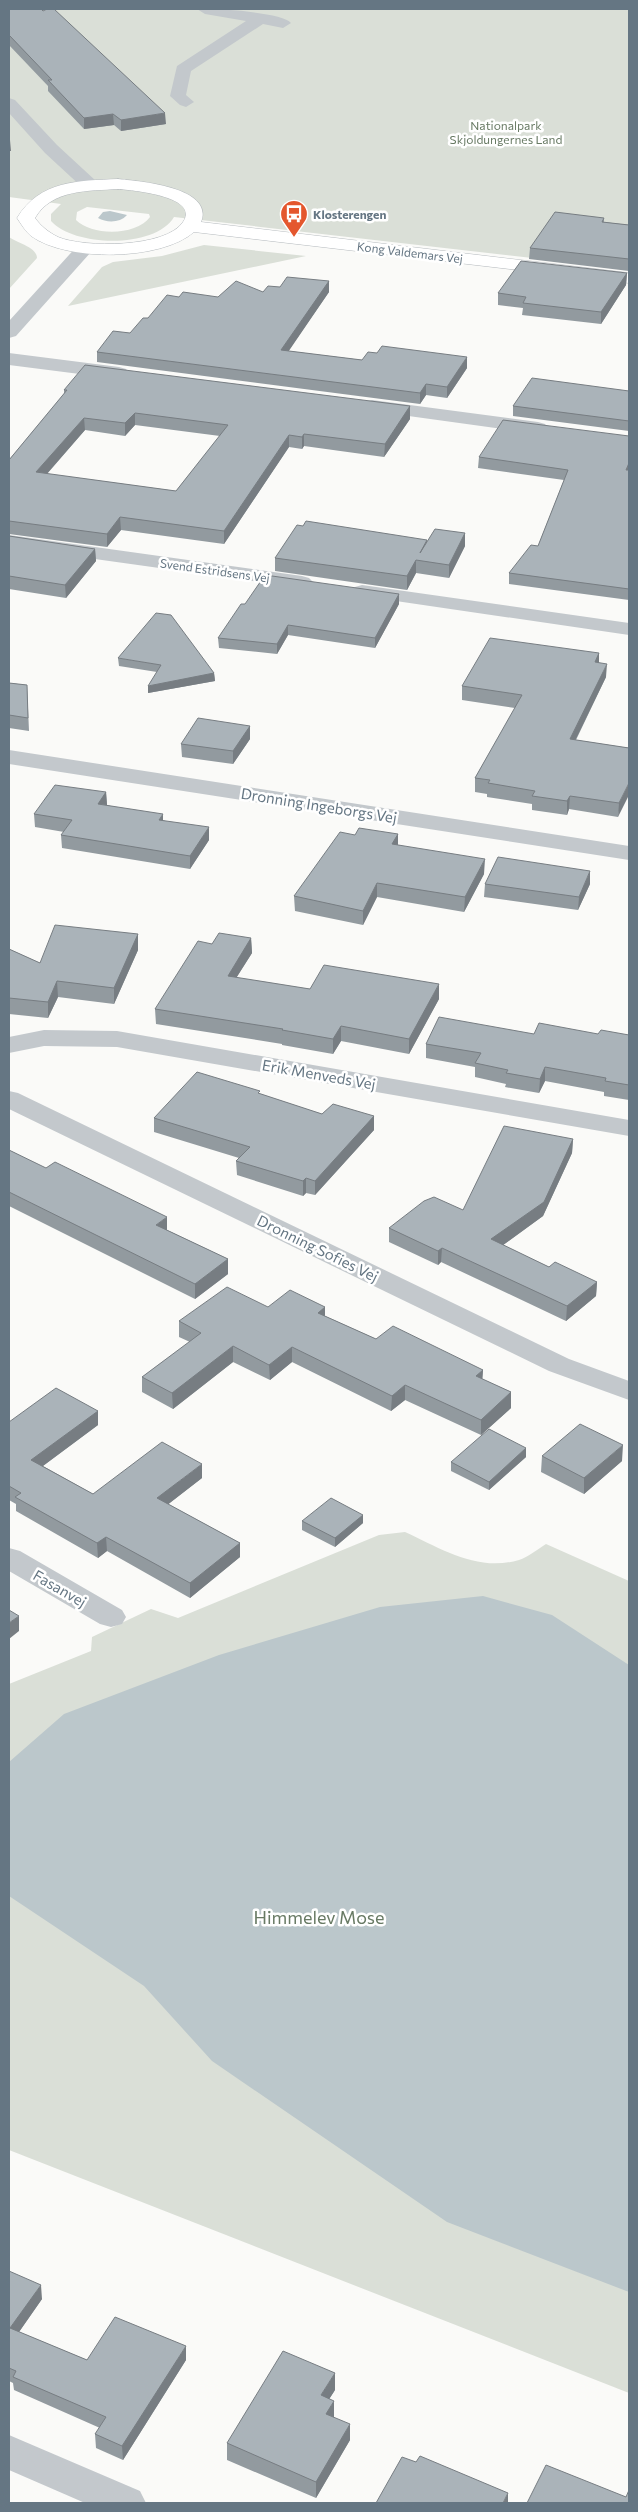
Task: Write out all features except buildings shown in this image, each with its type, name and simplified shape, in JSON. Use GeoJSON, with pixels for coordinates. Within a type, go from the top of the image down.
{"type":"FeatureCollection","features":[{"type":"Feature","properties":{"kind":"main road"},"geometry":{"type":"LineString","coordinates":[[90,186],[135,186],[167,192],[184,200],[193,208],[194,217],[190,226],[178,235],[152,244],[110,249],[85,248],[61,244],[42,237],[30,228],[23,207],[53,194],[90,186]]}},
{"type":"Feature","properties":{"kind":"main road","name":"Kong Valdemars Vej"},"geometry":{"type":"LineString","coordinates":[[190,226],[629,278]]}},
{"type":"Feature","properties":{"kind":"street"},"geometry":{"type":"LineString","coordinates":[[205,9],[282,23]]}},
{"type":"Feature","properties":{"kind":"street"},"geometry":{"type":"LineString","coordinates":[[186,102],[178,96],[183,69],[260,19]]}},
{"type":"Feature","properties":{"kind":"street"},"geometry":{"type":"LineString","coordinates":[[9,103],[51,149],[90,186]]}},
{"type":"Feature","properties":{"kind":"street"},"geometry":{"type":"LineString","coordinates":[[9,332],[85,248]]}},
{"type":"Feature","properties":{"kind":"street"},"geometry":{"type":"LineString","coordinates":[[9,359],[134,375]]}},
{"type":"Feature","properties":{"kind":"street"},"geometry":{"type":"LineString","coordinates":[[356,404],[557,430]]}},
{"type":"Feature","properties":{"kind":"street","name":"Svend Estridsens Vej"},"geometry":{"type":"LineString","coordinates":[[9,540],[629,629]]}},
{"type":"Feature","properties":{"kind":"street","name":"Dronning Ingeborgs Vej"},"geometry":{"type":"LineString","coordinates":[[9,757],[629,853]]}},
{"type":"Feature","properties":{"kind":"street","name":"Erik Menveds Vej"},"geometry":{"type":"LineString","coordinates":[[9,1045],[44,1038],[117,1039],[629,1128]]}},
{"type":"Feature","properties":{"kind":"street","name":"Dronning Sofies Vej"},"geometry":{"type":"LineString","coordinates":[[9,1099],[559,1365],[629,1391]]}},
{"type":"Feature","properties":{"kind":"street","name":"Fasanvej"},"geometry":{"type":"LineString","coordinates":[[9,1558],[111,1617]]}},
{"type":"Feature","properties":{"kind":"street"},"geometry":{"type":"LineString","coordinates":[[9,2452],[126,2503]]}},
{"type":"Feature","properties":{"kind":"green space","name":"Nationalpark Skjoldungernes Land"},"geometry":{"type":"Polygon","coordinates":[[[9,9],[629,9],[629,269],[174,217],[164,227],[150,235],[114,241],[95,240],[62,230],[51,221],[51,214],[61,204],[9,197],[9,9]],[[87,207],[77,212],[76,220],[92,229],[114,232],[135,228],[150,217],[149,214],[87,207]]]}},
{"type":"Feature","properties":{"kind":"green space"},"geometry":{"type":"Polygon","coordinates":[[[9,237],[34,251],[37,258],[9,289],[9,237]]]}},
{"type":"Feature","properties":{"kind":"green space"},"geometry":{"type":"Polygon","coordinates":[[[204,245],[306,256],[68,306],[102,267],[113,262],[162,256],[204,245]]]}},
{"type":"Feature","properties":{"kind":"green space","name":"Himmelev Mose"},"geometry":{"type":"Polygon","coordinates":[[[405,1532],[460,1557],[489,1563],[519,1560],[546,1544],[629,1581],[629,2393],[9,2150],[9,1684],[91,1651],[92,1637],[151,1609],[178,1618],[379,1535],[405,1532]]]}},
{"type":"Feature","properties":{"kind":"shaded area"},"geometry":{"type":"Polygon","coordinates":[[[110,211],[127,215],[121,220],[113,221],[105,221],[98,218],[103,212],[110,211]]]}},
{"type":"Feature","properties":{"kind":"shaded area","name":"Himmelev Mose"},"geometry":{"type":"Polygon","coordinates":[[[483,1596],[552,1615],[629,1665],[629,2292],[447,2222],[212,2061],[144,1986],[9,1896],[9,1762],[64,1714],[219,1655],[380,1607],[483,1596]]]}},
{"type":"Feature","properties":{"kind":"place","name":"Klosterengen"},"geometry":{"type":"Point","coordinates":[294,238]}}]}
